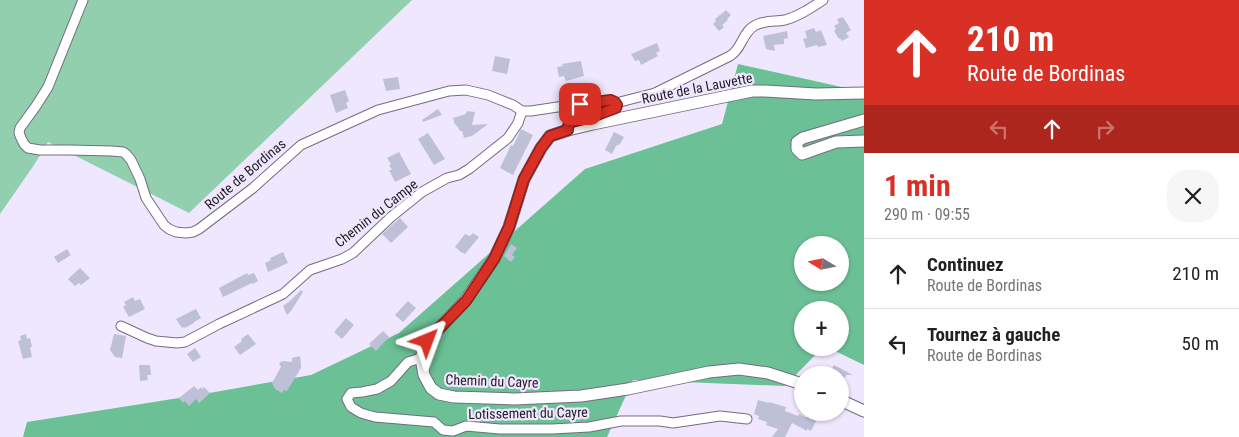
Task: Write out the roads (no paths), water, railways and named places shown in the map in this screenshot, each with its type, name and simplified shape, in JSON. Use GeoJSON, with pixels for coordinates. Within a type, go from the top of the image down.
{"type":"FeatureCollection","features":[{"type":"Feature","properties":{"kind":"street","name":"Route de Bordinas"},"geometry":{"type":"LineString","coordinates":[[84,0],[48,87],[20,128],[19,133],[28,148],[40,150],[112,151],[126,154],[135,168],[146,198],[164,226],[176,232],[186,233],[199,229],[253,188],[301,145],[378,110],[441,92],[466,90],[488,95],[513,105],[522,111]]}},
{"type":"Feature","properties":{"kind":"street"},"geometry":{"type":"LineString","coordinates":[[522,111],[531,112],[611,100],[616,103],[655,93],[730,56],[738,49],[748,30],[756,25],[764,22],[785,20],[804,13],[823,0]]}},
{"type":"Feature","properties":{"kind":"street","name":"Route de la Lauvette"},"geometry":{"type":"LineString","coordinates":[[568,130],[752,91],[816,94],[864,93]]}},
{"type":"Feature","properties":{"kind":"street"},"geometry":{"type":"LineString","coordinates":[[421,358],[427,341],[466,301],[494,259],[509,227],[524,179],[550,136],[568,130],[569,124],[572,122],[616,108],[616,103]]}},
{"type":"Feature","properties":{"kind":"street","name":"Chemin du Campe"},"geometry":{"type":"LineString","coordinates":[[121,326],[156,341],[186,342],[283,294],[310,270],[342,259],[353,252],[422,192],[447,178],[469,170],[508,138],[518,124],[522,111]]}},
{"type":"Feature","properties":{"kind":"street"},"geometry":{"type":"LineString","coordinates":[[864,120],[803,138],[797,142],[796,149],[802,154],[836,142],[864,141]]}},
{"type":"Feature","properties":{"kind":"street","name":"Chemin du Cayre"},"geometry":{"type":"LineString","coordinates":[[421,358],[424,375],[431,388],[439,394],[454,397],[514,399],[581,396],[628,389],[709,372],[739,369],[768,373],[794,381]]}},
{"type":"Feature","properties":{"kind":"street","name":"Lotissement du Cayre"},"geometry":{"type":"LineString","coordinates":[[421,358],[408,362],[391,382],[377,389],[351,393],[347,399],[351,407],[361,413],[375,417],[434,422],[444,430],[453,431],[466,426],[500,429],[552,429],[589,427],[621,421],[673,423],[720,416],[747,419]]}},
{"type":"Feature","properties":{"kind":"street"},"geometry":{"type":"LineString","coordinates":[[849,404],[864,411]]}}]}
